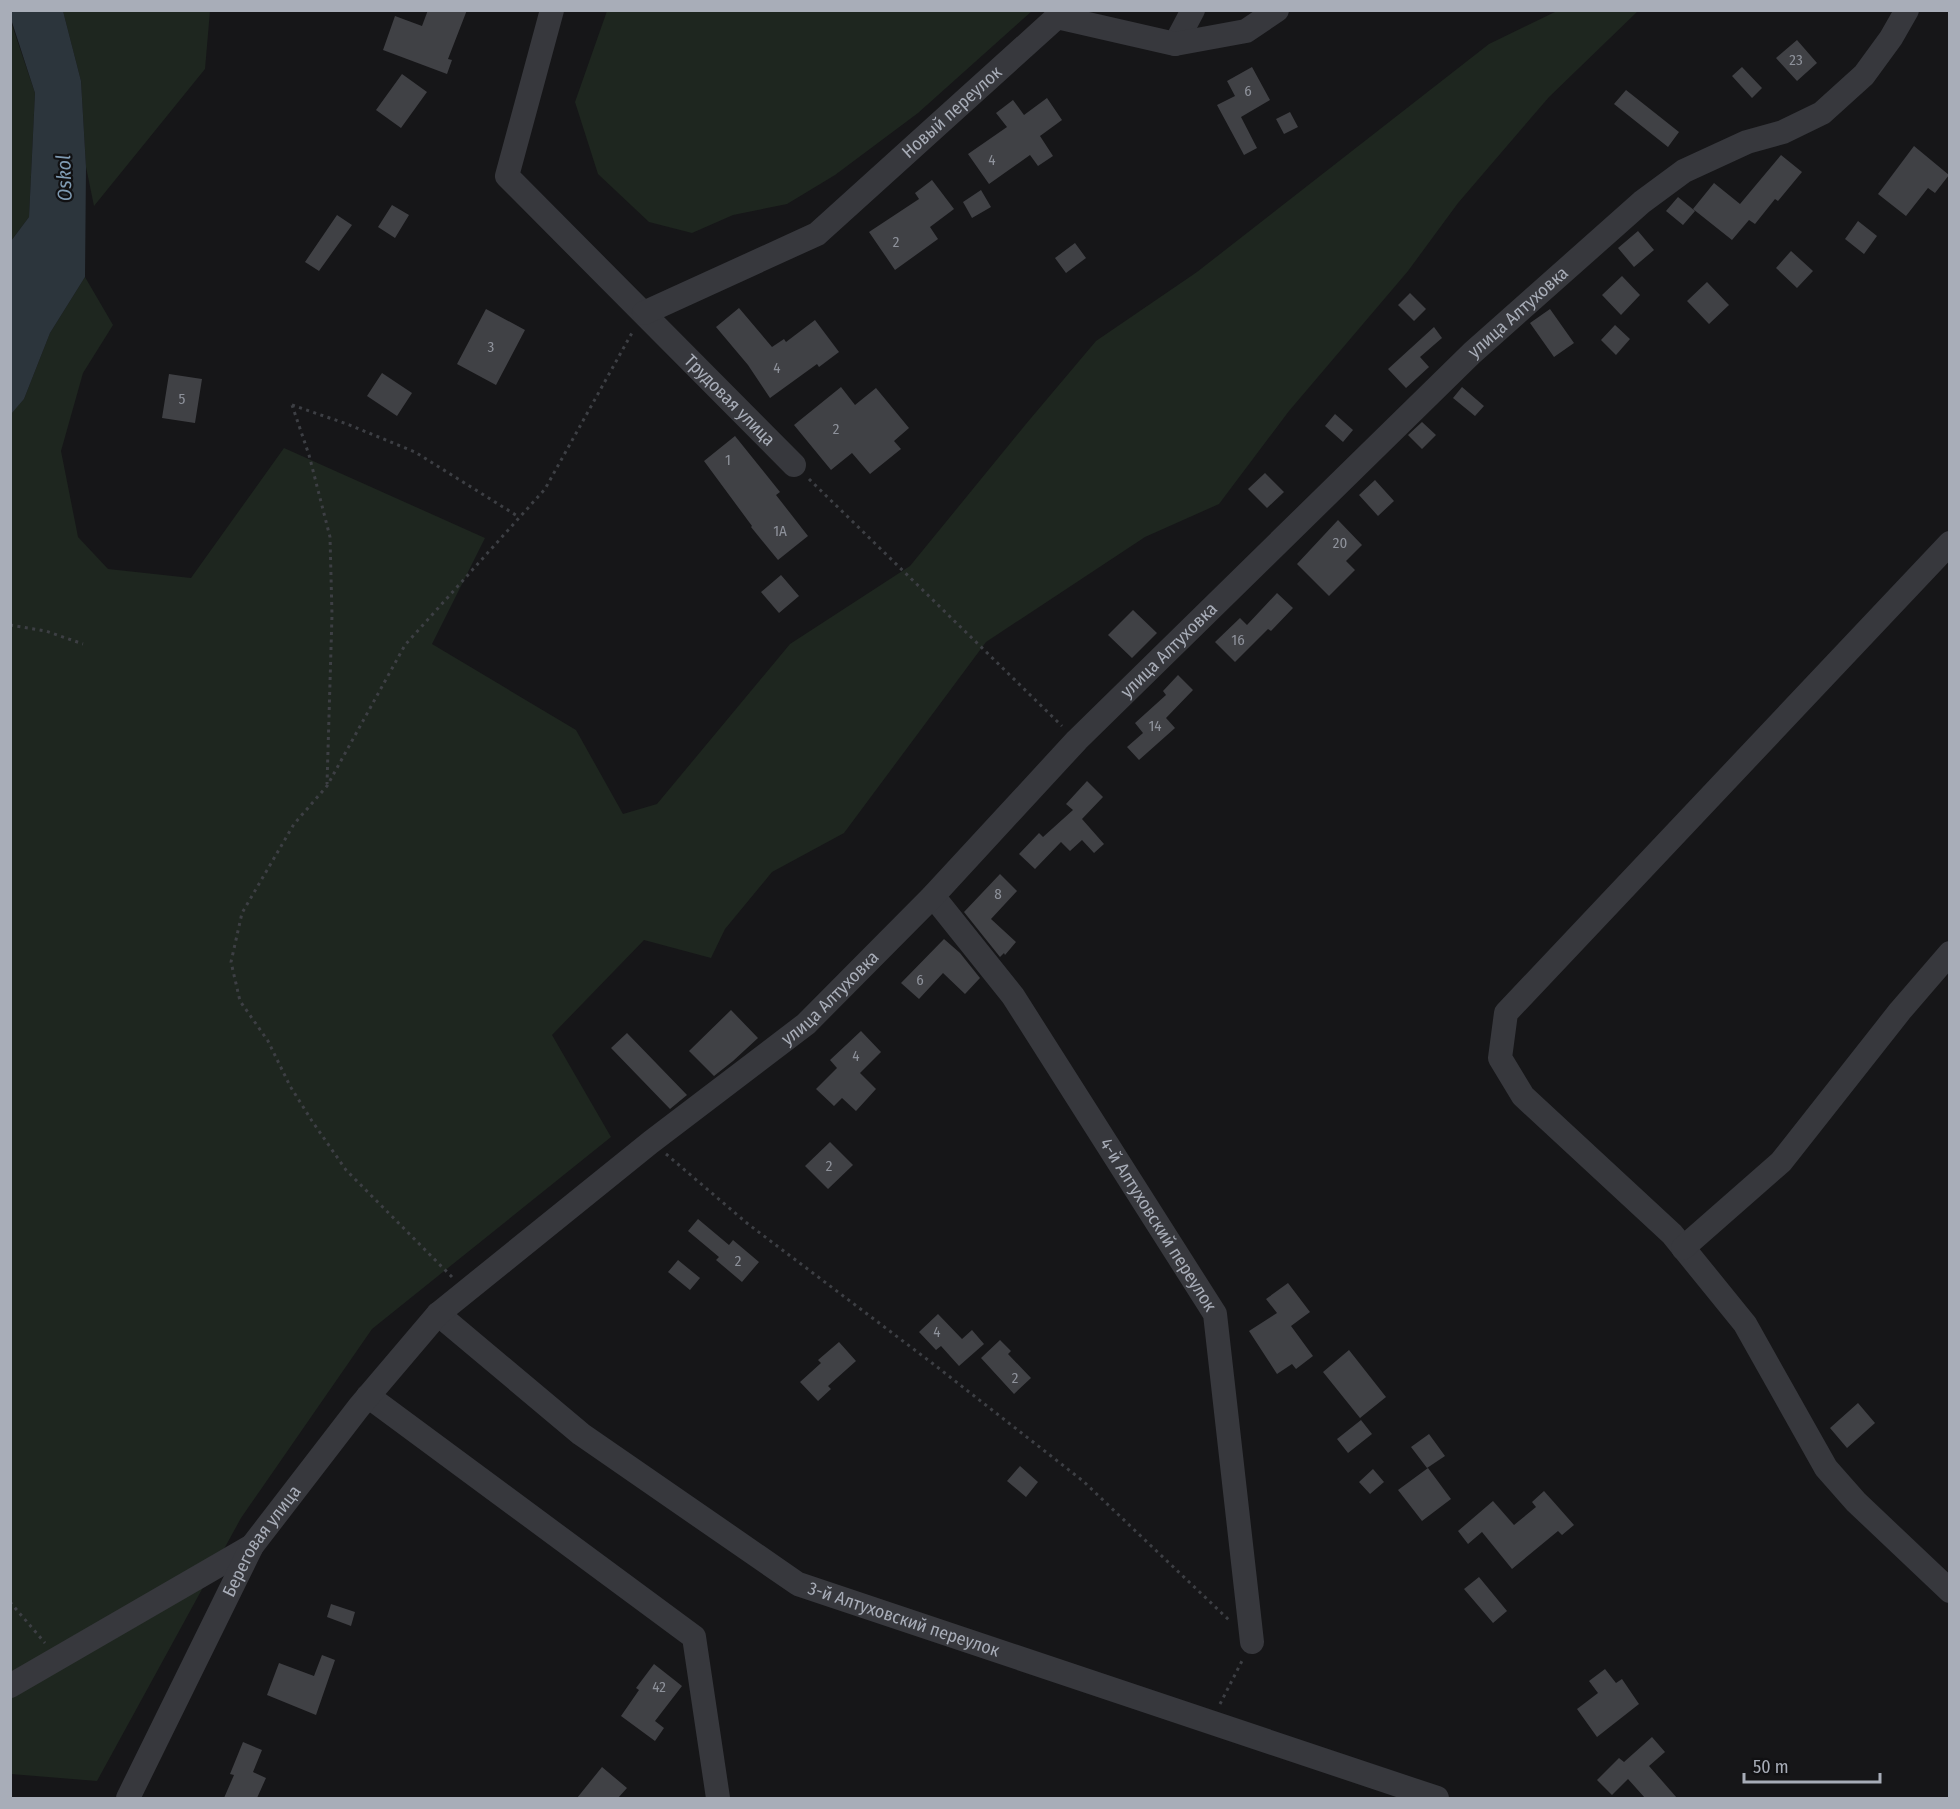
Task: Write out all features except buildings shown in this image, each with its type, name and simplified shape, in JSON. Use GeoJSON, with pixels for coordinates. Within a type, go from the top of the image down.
{"type":"FeatureCollection","features":[{"type":"Feature","properties":{"kind":"street","name":"Трудовая улица"},"geometry":{"type":"LineString","coordinates":[[552,10],[507,176],[794,465]]}},
{"type":"Feature","properties":{"kind":"street"},"geometry":{"type":"LineString","coordinates":[[1175,44],[1192,10]]}},
{"type":"Feature","properties":{"kind":"street","name":"Новый переулок"},"geometry":{"type":"LineString","coordinates":[[644,313],[817,234],[1057,17],[1175,44],[1246,31],[1277,10]]}},
{"type":"Feature","properties":{"kind":"street","name":"улица Алтуховка"},"geometry":{"type":"LineString","coordinates":[[438,1314],[651,1142],[806,1024],[933,897],[1077,740],[1472,353],[1634,209],[1684,171],[1747,142],[1783,132],[1822,113],[1864,75],[1891,38],[1907,10]]}},
{"type":"Feature","properties":{"kind":"street"},"geometry":{"type":"LineString","coordinates":[[1950,543],[1506,1013],[1500,1058],[1523,1096],[1672,1234],[1745,1324],[1826,1468],[1856,1502],[1950,1591]]}},
{"type":"Feature","properties":{"kind":"street","name":"4-й Алтуховский переулок"},"geometry":{"type":"LineString","coordinates":[[933,897],[1013,996],[1215,1314],[1252,1642]]}},
{"type":"Feature","properties":{"kind":"street"},"geometry":{"type":"LineString","coordinates":[[1683,1248],[1781,1162],[1900,1011],[1950,953]]}},
{"type":"Feature","properties":{"kind":"street","name":"Береговая улица"},"geometry":{"type":"LineString","coordinates":[[128,1798],[252,1546],[368,1396],[438,1314]]}},
{"type":"Feature","properties":{"kind":"street","name":"3-й Алтуховский переулок"},"geometry":{"type":"LineString","coordinates":[[438,1314],[581,1434],[798,1584],[1437,1798]]}},
{"type":"Feature","properties":{"kind":"street"},"geometry":{"type":"LineString","coordinates":[[368,1396],[694,1636],[718,1798]]}},
{"type":"Feature","properties":{"kind":"street"},"geometry":{"type":"LineString","coordinates":[[10,1686],[252,1546]]}},
{"type":"Feature","properties":{"kind":"path"},"geometry":{"type":"LineString","coordinates":[[466,1291],[346,1170],[290,1086],[268,1041],[240,1001],[231,962],[242,913],[294,824],[327,786],[405,645],[545,489],[644,313]]}},
{"type":"Feature","properties":{"kind":"path"},"geometry":{"type":"LineString","coordinates":[[327,786],[332,615],[330,537],[309,455],[292,405],[347,424],[415,452],[519,517]]}},
{"type":"Feature","properties":{"kind":"path"},"geometry":{"type":"LineString","coordinates":[[794,465],[1077,740]]}},
{"type":"Feature","properties":{"kind":"path"},"geometry":{"type":"LineString","coordinates":[[10,625],[46,631],[83,644]]}},
{"type":"Feature","properties":{"kind":"path"},"geometry":{"type":"LineString","coordinates":[[651,1142],[748,1224],[1083,1481],[1252,1642],[1211,1723]]}},
{"type":"Feature","properties":{"kind":"path"},"geometry":{"type":"LineString","coordinates":[[10,1602],[57,1659]]}},
{"type":"Feature","properties":{"kind":"shaded area"},"geometry":{"type":"Polygon","coordinates":[[[607,10],[1032,11],[918,113],[835,175],[787,204],[733,215],[692,233],[649,222],[598,174],[575,102],[607,10]]]}},
{"type":"Feature","properties":{"kind":"shaded area"},"geometry":{"type":"Polygon","coordinates":[[[63,11],[210,11],[205,69],[94,206],[86,167],[81,81],[63,11]]]}},
{"type":"Feature","properties":{"kind":"shaded area"},"geometry":{"type":"Polygon","coordinates":[[[1557,11],[1638,11],[1549,97],[1458,203],[1408,271],[1289,411],[1219,504],[1145,537],[986,642],[844,833],[772,872],[725,929],[711,958],[644,940],[552,1035],[611,1137],[372,1329],[241,1518],[97,1781],[11,1774],[10,414],[24,399],[50,333],[85,277],[113,325],[83,373],[61,451],[78,537],[108,569],[191,578],[284,448],[485,538],[432,644],[576,730],[623,814],[657,804],[790,644],[910,566],[1096,341],[1197,272],[1489,44],[1557,11]]]}},
{"type":"Feature","properties":{"kind":"shaded area"},"geometry":{"type":"Polygon","coordinates":[[[10,19],[35,93],[29,217],[11,241],[10,19]]]}},
{"type":"Feature","properties":{"kind":"water","name":"Oskol"},"geometry":{"type":"Polygon","coordinates":[[[11,10],[63,11],[81,81],[86,167],[85,277],[50,333],[24,399],[11,414],[11,241],[29,217],[35,93],[11,19],[11,10]]]}}]}
